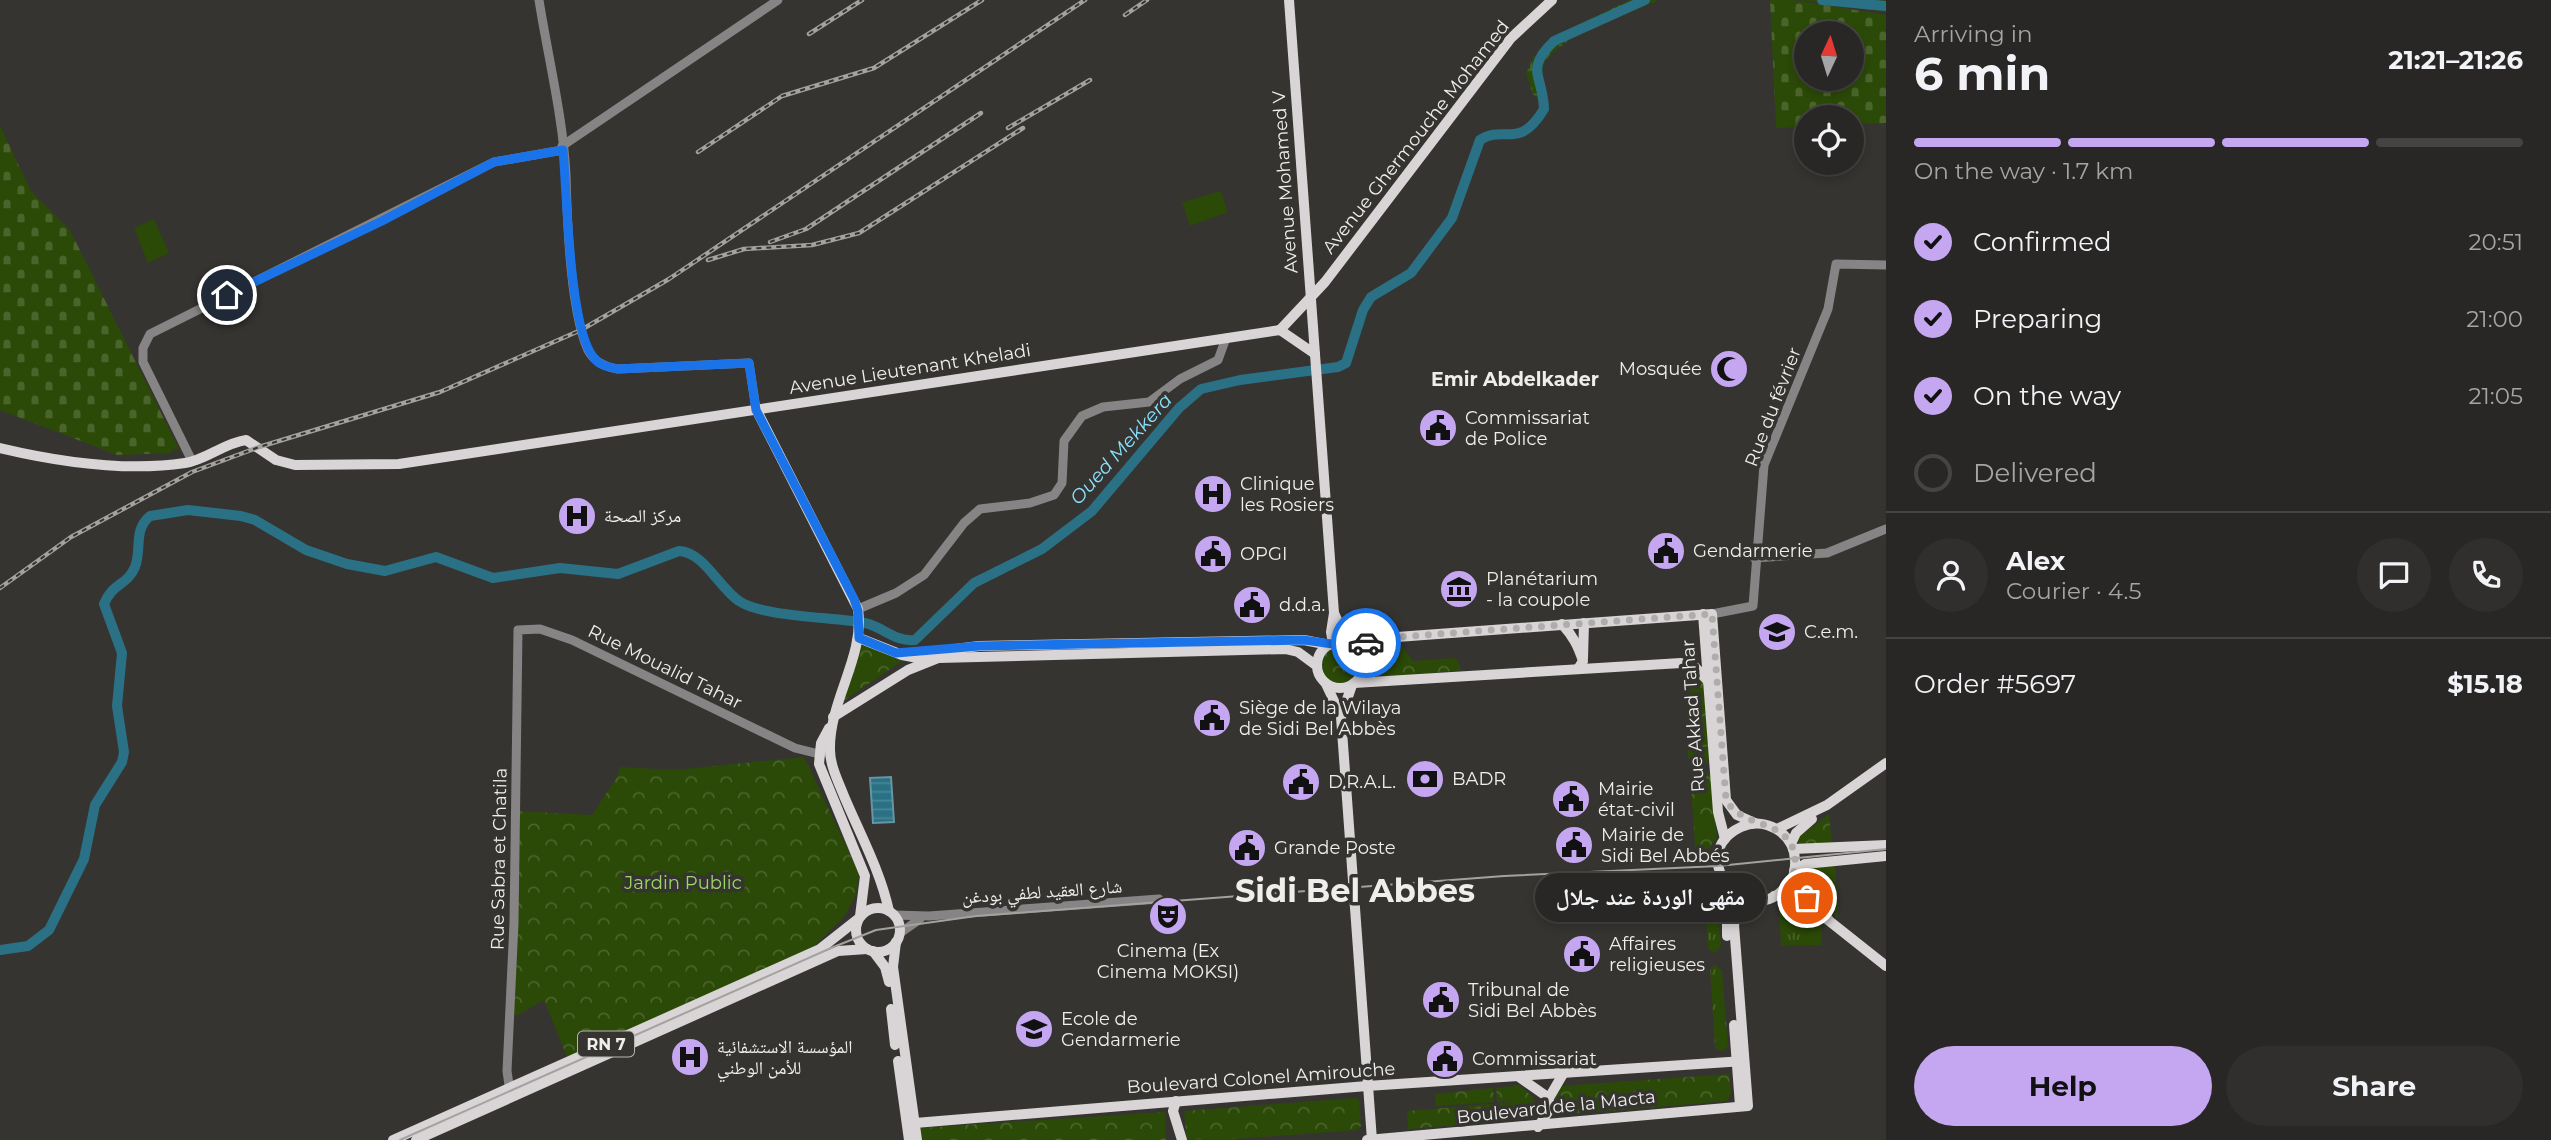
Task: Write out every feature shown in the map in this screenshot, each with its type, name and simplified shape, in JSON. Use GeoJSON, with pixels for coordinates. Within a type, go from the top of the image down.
{"type":"FeatureCollection","features":[{"type":"Feature","properties":{"kind":"main road","name":"Avenue Mohamed V"},"geometry":{"type":"LineString","coordinates":[[1289,0],[1334,613]]}},
{"type":"Feature","properties":{"kind":"main road","name":"Avenue Ghermouche Mohamed"},"geometry":{"type":"LineString","coordinates":[[1280,330],[1333,272],[1499,54],[1552,0]]}},
{"type":"Feature","properties":{"kind":"main road"},"geometry":{"type":"LineString","coordinates":[[1309,273],[1319,276],[1333,272]]}},
{"type":"Feature","properties":{"kind":"main road"},"geometry":{"type":"LineString","coordinates":[[1314,335],[1325,282]]}},
{"type":"Feature","properties":{"kind":"main road"},"geometry":{"type":"LineString","coordinates":[[1280,330],[1315,357]]}},
{"type":"Feature","properties":{"kind":"main road","name":"Avenue Lieutenant Kheladi"},"geometry":{"type":"LineString","coordinates":[[192,461],[239,441],[252,442],[275,460],[295,465],[399,464],[1280,330]]}},
{"type":"Feature","properties":{"kind":"main road"},"geometry":{"type":"LineString","coordinates":[[756,410],[858,610],[859,635],[819,764],[839,792],[865,876],[856,934],[883,962],[917,1140]]}},
{"type":"Feature","properties":{"kind":"main road"},"geometry":{"type":"LineString","coordinates":[[0,448],[80,463],[131,465],[192,461]]}},
{"type":"Feature","properties":{"kind":"main road"},"geometry":{"type":"LineString","coordinates":[[1317,666],[1318,656],[1331,644],[1334,613]]}},
{"type":"Feature","properties":{"kind":"main road"},"geometry":{"type":"LineString","coordinates":[[1334,613],[1350,645],[1363,663],[1362,672],[1353,684],[1341,717]]}},
{"type":"Feature","properties":{"kind":"main road"},"geometry":{"type":"LineString","coordinates":[[833,719],[927,657],[1006,645],[1304,640],[1350,645],[1397,637],[1708,614]]}},
{"type":"Feature","properties":{"kind":"main road","name":"Rue Akkad Tahar"},"geometry":{"type":"LineString","coordinates":[[1708,614],[1717,812],[1725,839]]}},
{"type":"Feature","properties":{"kind":"main road"},"geometry":{"type":"LineString","coordinates":[[1580,665],[1586,650],[1584,623]]}},
{"type":"Feature","properties":{"kind":"main road"},"geometry":{"type":"LineString","coordinates":[[1562,624],[1574,638],[1580,665]]}},
{"type":"Feature","properties":{"kind":"main road"},"geometry":{"type":"LineString","coordinates":[[859,635],[896,653],[927,657],[1142,650],[1285,649],[1298,652],[1317,666],[1341,717],[1370,1140]]}},
{"type":"Feature","properties":{"kind":"main road"},"geometry":{"type":"LineString","coordinates":[[1681,663],[1711,666]]}},
{"type":"Feature","properties":{"kind":"main road"},"geometry":{"type":"LineString","coordinates":[[1326,684],[1339,688],[1353,684],[1580,665],[1681,663],[1711,666]]}},
{"type":"Feature","properties":{"kind":"main road","name":"Rue Akkad Tahar"},"geometry":{"type":"LineString","coordinates":[[1711,666],[1726,800],[1737,815],[1755,823]]}},
{"type":"Feature","properties":{"kind":"main road"},"geometry":{"type":"LineString","coordinates":[[1886,762],[1827,805],[1796,833],[1792,846],[1796,887],[1828,919],[1886,966]]}},
{"type":"Feature","properties":{"kind":"main road"},"geometry":{"type":"LineString","coordinates":[[1777,829],[1827,805]]}},
{"type":"Feature","properties":{"kind":"main road"},"geometry":{"type":"LineString","coordinates":[[1740,1062],[1725,902],[1727,886],[1718,860],[1725,839],[1738,828],[1755,823],[1777,829],[1792,846],[1886,845]]}},
{"type":"Feature","properties":{"kind":"main road"},"geometry":{"type":"LineString","coordinates":[[851,825],[871,854],[898,938],[893,967],[912,1125],[909,1140]]}},
{"type":"Feature","properties":{"kind":"main road"},"geometry":{"type":"LineString","coordinates":[[1774,896],[1805,864],[1886,856]]}},
{"type":"Feature","properties":{"kind":"main road"},"geometry":{"type":"LineString","coordinates":[[1727,886],[1741,897],[1758,900]]}},
{"type":"Feature","properties":{"kind":"main road"},"geometry":{"type":"LineString","coordinates":[[1740,1062],[1734,925],[1746,905],[1774,896],[1795,898],[1828,919]]}},
{"type":"Feature","properties":{"kind":"main road"},"geometry":{"type":"LineString","coordinates":[[859,918],[877,907],[892,913]]}},
{"type":"Feature","properties":{"kind":"main road","name":"RN 7"},"geometry":{"type":"LineString","coordinates":[[824,952],[859,918]]}},
{"type":"Feature","properties":{"kind":"main road"},"geometry":{"type":"LineString","coordinates":[[870,950],[888,949],[898,938]]}},
{"type":"Feature","properties":{"kind":"main road","name":"RN 7"},"geometry":{"type":"LineString","coordinates":[[393,1140],[510,1092],[824,952],[844,949],[870,950]]}},
{"type":"Feature","properties":{"kind":"main road","name":"Boulevard Colonel Amirouche"},"geometry":{"type":"LineString","coordinates":[[912,1125],[1367,1086],[1740,1062]]}},
{"type":"Feature","properties":{"kind":"main road","name":"Boulevard de la Macta"},"geometry":{"type":"LineString","coordinates":[[1370,1140],[1538,1127],[1744,1106],[1740,1062]]}},
{"type":"Feature","properties":{"kind":"main road"},"geometry":{"type":"LineString","coordinates":[[1538,1127],[1548,1112],[1549,1098],[1563,1074]]}},
{"type":"Feature","properties":{"kind":"main road"},"geometry":{"type":"LineString","coordinates":[[1520,1077],[1549,1098]]}},
{"type":"Feature","properties":{"kind":"main road","name":"RN 7"},"geometry":{"type":"LineString","coordinates":[[416,1140],[510,1092]]}},
{"type":"Feature","properties":{"kind":"main road"},"geometry":{"type":"LineString","coordinates":[[1176,1101],[1173,1111],[1181,1140]]}},
{"type":"Feature","properties":{"kind":"main road"},"geometry":{"type":"LineString","coordinates":[[1548,1112],[1558,1125]]}},
{"type":"Feature","properties":{"kind":"street"},"geometry":{"type":"LineString","coordinates":[[539,0],[563,148],[565,203],[582,330],[593,358],[607,367],[629,370],[749,363],[756,410]]}},
{"type":"Feature","properties":{"kind":"street"},"geometry":{"type":"LineString","coordinates":[[192,461],[143,362],[143,348],[153,331],[382,221],[494,162],[563,148],[778,0]]}},
{"type":"Feature","properties":{"kind":"street","name":"Rue du février"},"geometry":{"type":"LineString","coordinates":[[1708,614],[1753,606],[1754,558],[1764,465],[1828,309],[1836,264],[1886,265]]}},
{"type":"Feature","properties":{"kind":"street"},"geometry":{"type":"LineString","coordinates":[[858,610],[896,593],[924,576],[964,523],[980,509],[1030,503],[1054,495],[1062,483],[1064,441],[1082,416],[1102,407],[1156,399],[1180,379],[1218,360],[1226,338]]}},
{"type":"Feature","properties":{"kind":"street"},"geometry":{"type":"LineString","coordinates":[[1754,558],[1822,554],[1886,528]]}},
{"type":"Feature","properties":{"kind":"street","name":"Rue Moualid Tahar"},"geometry":{"type":"LineString","coordinates":[[518,630],[532,628],[572,640],[795,748],[824,752]]}},
{"type":"Feature","properties":{"kind":"street","name":"Rue Sabra et Chatila"},"geometry":{"type":"LineString","coordinates":[[510,1092],[518,630]]}},
{"type":"Feature","properties":{"kind":"street","name":"شارع العقيد لطفي بودغن"},"geometry":{"type":"LineString","coordinates":[[892,913],[929,916],[1159,899]]}},
{"type":"Feature","properties":{"kind":"street"},"geometry":{"type":"LineString","coordinates":[[898,938],[909,924],[929,916]]}},
{"type":"Feature","properties":{"kind":"green space"},"geometry":{"type":"Polygon","coordinates":[[[1630,0],[1642,0],[1632,5],[1645,0],[1658,0],[1576,36],[1549,56],[1543,67],[1542,77],[1546,109],[1533,94],[1526,74],[1534,55],[1538,55],[1537,52],[1554,36],[1630,0]]]}},
{"type":"Feature","properties":{"kind":"green space"},"geometry":{"type":"Polygon","coordinates":[[[1770,0],[1794,0],[1886,15],[1886,123],[1864,124],[1864,105],[1794,105],[1794,127],[1776,128],[1770,0]]]}},
{"type":"Feature","properties":{"kind":"green space"},"geometry":{"type":"Polygon","coordinates":[[[1800,0],[1886,0],[1886,12],[1800,0]]]}},
{"type":"Feature","properties":{"kind":"green space"},"geometry":{"type":"Polygon","coordinates":[[[0,126],[31,191],[70,230],[179,449],[171,450],[171,453],[117,455],[0,410],[0,126]]]}},
{"type":"Feature","properties":{"kind":"green space"},"geometry":{"type":"Polygon","coordinates":[[[1221,191],[1228,212],[1190,226],[1182,202],[1221,191]]]}},
{"type":"Feature","properties":{"kind":"green space"},"geometry":{"type":"Polygon","coordinates":[[[154,219],[169,253],[148,263],[134,228],[154,219]]]}},
{"type":"Feature","properties":{"kind":"green space"},"geometry":{"type":"Polygon","coordinates":[[[859,642],[902,661],[836,706],[859,642]]]}},
{"type":"Feature","properties":{"kind":"green space"},"geometry":{"type":"Polygon","coordinates":[[[1401,645],[1413,661],[1456,658],[1462,670],[1394,677],[1374,675],[1368,660],[1374,651],[1381,647],[1401,645]]]}},
{"type":"Feature","properties":{"kind":"green space"},"geometry":{"type":"Polygon","coordinates":[[[1341,646],[1354,652],[1360,665],[1354,678],[1341,684],[1328,678],[1322,665],[1328,652],[1341,646]]]}},
{"type":"Feature","properties":{"kind":"green space"},"geometry":{"type":"Polygon","coordinates":[[[1684,669],[1696,672],[1704,682],[1711,757],[1707,763],[1697,766],[1688,758],[1684,669]]]}},
{"type":"Feature","properties":{"kind":"green space","name":"Jardin Public"},"geometry":{"type":"Polygon","coordinates":[[[804,757],[859,873],[856,895],[844,917],[811,949],[568,1059],[544,1000],[516,1016],[511,1007],[518,811],[592,815],[617,777],[620,767],[675,770],[804,757]]]}},
{"type":"Feature","properties":{"kind":"green space"},"geometry":{"type":"Polygon","coordinates":[[[1698,771],[1707,771],[1712,777],[1717,838],[1705,853],[1699,853],[1695,846],[1691,778],[1698,771]]]}},
{"type":"Feature","properties":{"kind":"green space"},"geometry":{"type":"Polygon","coordinates":[[[1829,814],[1832,843],[1800,845],[1797,840],[1800,836],[1829,814]]]}},
{"type":"Feature","properties":{"kind":"green space"},"geometry":{"type":"Polygon","coordinates":[[[1835,861],[1838,918],[1806,890],[1799,876],[1799,869],[1835,861]]]}},
{"type":"Feature","properties":{"kind":"green space"},"geometry":{"type":"Polygon","coordinates":[[[1703,878],[1715,889],[1721,946],[1714,953],[1708,948],[1703,878]]]}},
{"type":"Feature","properties":{"kind":"green space"},"geometry":{"type":"Polygon","coordinates":[[[1779,905],[1821,924],[1822,945],[1781,946],[1779,905]]]}},
{"type":"Feature","properties":{"kind":"green space"},"geometry":{"type":"Polygon","coordinates":[[[1715,965],[1722,971],[1728,1047],[1722,1051],[1715,1048],[1710,970],[1715,965]]]}},
{"type":"Feature","properties":{"kind":"green space"},"geometry":{"type":"Polygon","coordinates":[[[1729,1074],[1731,1094],[1727,1101],[1564,1115],[1556,1108],[1555,1094],[1561,1086],[1729,1074]]]}},
{"type":"Feature","properties":{"kind":"green space"},"geometry":{"type":"Polygon","coordinates":[[[1514,1085],[1519,1085],[1533,1097],[1536,1111],[1530,1119],[1408,1129],[1407,1111],[1514,1102],[1497,1102],[1496,1088],[1513,1086],[1513,1090],[1514,1085]]]}},
{"type":"Feature","properties":{"kind":"green space"},"geometry":{"type":"Polygon","coordinates":[[[1493,1088],[1494,1102],[1436,1106],[1435,1094],[1493,1088]]]}},
{"type":"Feature","properties":{"kind":"green space"},"geometry":{"type":"Polygon","coordinates":[[[1355,1098],[1359,1100],[1361,1126],[1358,1130],[1221,1140],[1187,1139],[1184,1111],[1355,1098]]]}},
{"type":"Feature","properties":{"kind":"green space"},"geometry":{"type":"Polygon","coordinates":[[[1165,1112],[1166,1140],[921,1140],[919,1128],[1165,1112]]]}},
{"type":"Feature","properties":{"kind":"water"},"geometry":{"type":"Polygon","coordinates":[[[891,777],[894,822],[873,823],[870,778],[891,777]]]}},
{"type":"Feature","properties":{"kind":"waterway","name":"Oued Mekkera"},"geometry":{"type":"LineString","coordinates":[[0,950],[28,946],[49,930],[84,859],[95,805],[122,762],[124,752],[117,706],[122,653],[104,604],[112,592],[132,573],[141,527],[150,516],[188,510],[241,516],[255,520],[306,550],[347,564],[385,571],[436,557],[493,578],[560,568],[618,574],[679,551],[696,557],[732,595],[750,606],[781,613],[865,623],[895,637],[915,640],[974,583],[1042,549],[1092,511],[1179,408],[1201,389],[1240,380],[1338,367],[1346,363],[1363,310],[1371,297],[1411,273],[1452,218],[1480,140],[1497,134],[1519,133],[1535,122],[1544,109],[1537,66],[1545,51],[1554,41],[1645,0]]}},
{"type":"Feature","properties":{"kind":"waterway","name":"Oued Mekkera"},"geometry":{"type":"LineString","coordinates":[[1822,0],[1886,6]]}},
{"type":"Feature","properties":{"kind":"tram line"},"geometry":{"type":"LineString","coordinates":[[400,1140],[876,930],[976,916],[1504,876],[1718,866],[1886,849]]}},
{"type":"Feature","properties":{"kind":"railway"},"geometry":{"type":"LineString","coordinates":[[809,34],[862,0]]}},
{"type":"Feature","properties":{"kind":"railway"},"geometry":{"type":"LineString","coordinates":[[698,152],[782,96],[874,68],[982,0]]}},
{"type":"Feature","properties":{"kind":"railway"},"geometry":{"type":"LineString","coordinates":[[0,588],[71,537],[192,472],[259,447],[440,392],[581,330],[669,279],[1085,0]]}},
{"type":"Feature","properties":{"kind":"railway"},"geometry":{"type":"LineString","coordinates":[[1125,15],[1147,0]]}},
{"type":"Feature","properties":{"kind":"railway"},"geometry":{"type":"LineString","coordinates":[[1008,128],[1090,80]]}},
{"type":"Feature","properties":{"kind":"railway"},"geometry":{"type":"LineString","coordinates":[[770,242],[806,229],[981,113]]}},
{"type":"Feature","properties":{"kind":"railway"},"geometry":{"type":"LineString","coordinates":[[708,260],[744,249],[812,245],[859,233],[1023,128]]}},
{"type":"Feature","properties":{"kind":"way so far"},"geometry":{"type":"LineString","coordinates":[[1366,643],[1397,637],[1712,614],[1726,800],[1737,815],[1755,823],[1766,824],[1785,835],[1795,858],[1793,881],[1807,898]]}},
{"type":"Feature","properties":{"kind":"place","name":"Mosquée"},"geometry":{"type":"Point","coordinates":[1729,369]}},
{"type":"Feature","properties":{"kind":"place","name":"Commissariat de Police"},"geometry":{"type":"Point","coordinates":[1438,428]}},
{"type":"Feature","properties":{"kind":"place","name":"Clinique les Rosiers"},"geometry":{"type":"Point","coordinates":[1213,494]}},
{"type":"Feature","properties":{"kind":"place","name":"مركز الصحة"},"geometry":{"type":"Point","coordinates":[577,516]}},
{"type":"Feature","properties":{"kind":"place","name":"Gendarmerie"},"geometry":{"type":"Point","coordinates":[1666,551]}},
{"type":"Feature","properties":{"kind":"place","name":"OPGI"},"geometry":{"type":"Point","coordinates":[1213,554]}},
{"type":"Feature","properties":{"kind":"place","name":"Planétarium - la coupole"},"geometry":{"type":"Point","coordinates":[1459,589]}},
{"type":"Feature","properties":{"kind":"place","name":"d.d.a."},"geometry":{"type":"Point","coordinates":[1252,605]}},
{"type":"Feature","properties":{"kind":"place","name":"C.e.m."},"geometry":{"type":"Point","coordinates":[1777,632]}},
{"type":"Feature","properties":{"kind":"place","name":"Siège de la Wilaya de Sidi Bel Abbès"},"geometry":{"type":"Point","coordinates":[1212,718]}},
{"type":"Feature","properties":{"kind":"place","name":"BADR"},"geometry":{"type":"Point","coordinates":[1425,779]}},
{"type":"Feature","properties":{"kind":"place","name":"D.R.A.L."},"geometry":{"type":"Point","coordinates":[1301,782]}},
{"type":"Feature","properties":{"kind":"place","name":"Mairie état-civil"},"geometry":{"type":"Point","coordinates":[1571,799]}},
{"type":"Feature","properties":{"kind":"place","name":"Mairie de Sidi Bel Abbés"},"geometry":{"type":"Point","coordinates":[1574,845]}},
{"type":"Feature","properties":{"kind":"place","name":"Grande Poste"},"geometry":{"type":"Point","coordinates":[1247,848]}},
{"type":"Feature","properties":{"kind":"place","name":"مقهى الوردة عند جلال"},"geometry":{"type":"Point","coordinates":[1807,898]}},
{"type":"Feature","properties":{"kind":"place","name":"Cinema (Ex Cinema MOKSI)"},"geometry":{"type":"Point","coordinates":[1168,916]}},
{"type":"Feature","properties":{"kind":"place","name":"Affaires religieuses"},"geometry":{"type":"Point","coordinates":[1582,954]}},
{"type":"Feature","properties":{"kind":"place","name":"Tribunal de Sidi Bel Abbès"},"geometry":{"type":"Point","coordinates":[1441,1000]}},
{"type":"Feature","properties":{"kind":"place","name":"Ecole de Gendarmerie"},"geometry":{"type":"Point","coordinates":[1034,1029]}},
{"type":"Feature","properties":{"kind":"place","name":"المؤسسة الاستشفائية للأمن الوطني"},"geometry":{"type":"Point","coordinates":[690,1057]}},
{"type":"Feature","properties":{"kind":"place","name":"Commissariat"},"geometry":{"type":"Point","coordinates":[1445,1059]}},
{"type":"Feature","properties":{"kind":"district","name":"Emir Abdelkader"},"geometry":{"type":"Point","coordinates":[1515,379]}},
{"type":"Feature","properties":{"kind":"district","name":"Sidi Bel Abbes"},"geometry":{"type":"Point","coordinates":[1355,890]}},
{"type":"Feature","properties":{"kind":"route"},"geometry":{"type":"LineString","coordinates":[[227,295],[382,221],[494,162],[563,150],[565,203],[579,312],[588,350],[593,358],[607,367],[629,370],[749,363],[756,410],[854,599],[858,611],[859,638],[896,653],[933,652],[979,646],[1304,640],[1329,645],[1336,642],[1353,646],[1366,643]]}}]}
